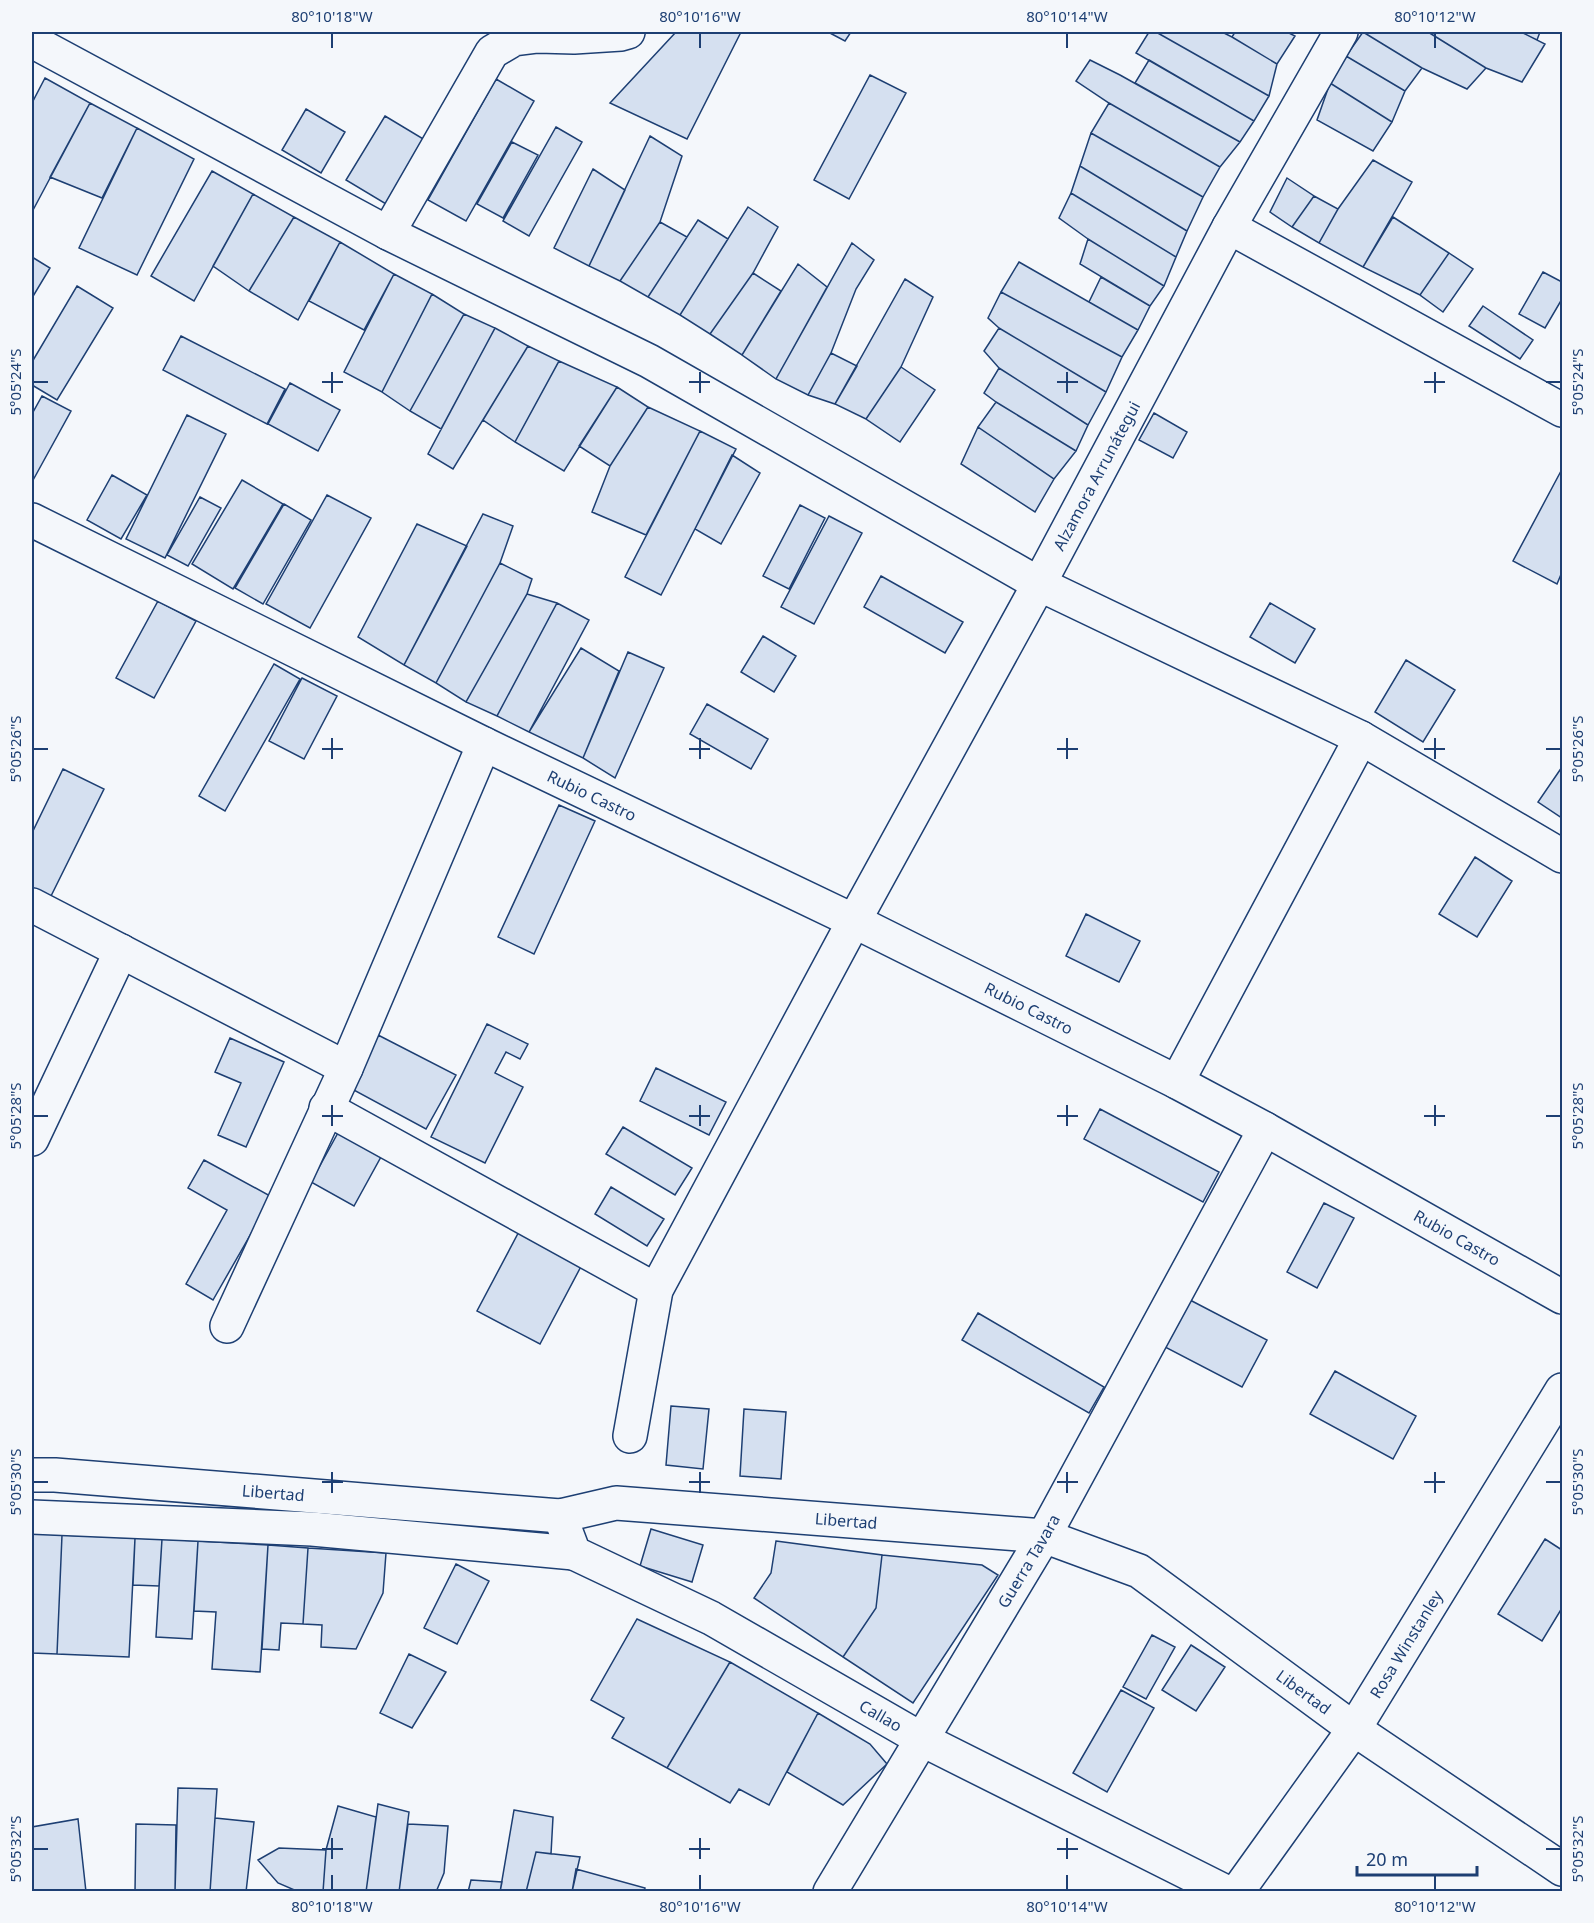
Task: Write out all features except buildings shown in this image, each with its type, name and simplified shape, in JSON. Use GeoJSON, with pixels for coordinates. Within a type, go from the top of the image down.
{"type":"FeatureCollection","features":[{"type":"Feature","properties":{"kind":"street"},"geometry":{"type":"LineString","coordinates":[[388,232],[492,52],[514,39],[628,32]]}},
{"type":"Feature","properties":{"kind":"street","name":"Alzamora Arrunátegui"},"geometry":{"type":"LineString","coordinates":[[630,1436],[656,1290],[854,921],[1039,584],[1229,227],[1341,32]]}},
{"type":"Feature","properties":{"kind":"street"},"geometry":{"type":"LineString","coordinates":[[35,51],[388,232],[649,361],[1039,584],[1361,738],[1563,856]]}},
{"type":"Feature","properties":{"kind":"street"},"geometry":{"type":"LineString","coordinates":[[1229,227],[1558,399]]}},
{"type":"Feature","properties":{"kind":"street","name":"Rubio Castro"},"geometry":{"type":"LineString","coordinates":[[32,520],[484,744],[854,921],[1177,1082],[1266,1129],[1563,1297]]}},
{"type":"Feature","properties":{"kind":"street"},"geometry":{"type":"LineString","coordinates":[[1177,1082],[1361,738]]}},
{"type":"Feature","properties":{"kind":"street"},"geometry":{"type":"LineString","coordinates":[[227,1326],[346,1068],[484,744]]}},
{"type":"Feature","properties":{"kind":"street"},"geometry":{"type":"LineString","coordinates":[[32,904],[346,1068]]}},
{"type":"Feature","properties":{"kind":"street"},"geometry":{"type":"LineString","coordinates":[[32,1139],[122,951]]}},
{"type":"Feature","properties":{"kind":"street"},"geometry":{"type":"LineString","coordinates":[[326,1108],[656,1290]]}},
{"type":"Feature","properties":{"kind":"street","name":"Guerra Tavara"},"geometry":{"type":"LineString","coordinates":[[830,1892],[1044,1536],[1266,1129]]}},
{"type":"Feature","properties":{"kind":"street","name":"Rosa Winstanley"},"geometry":{"type":"LineString","coordinates":[[1237,1892],[1354,1728],[1563,1390]]}},
{"type":"Feature","properties":{"kind":"street","name":"Libertad"},"geometry":{"type":"LineString","coordinates":[[32,1475],[560,1516],[616,1503],[1044,1536],[1139,1571],[1354,1728],[1563,1869]]}},
{"type":"Feature","properties":{"kind":"street"},"geometry":{"type":"LineString","coordinates":[[32,1516],[312,1529],[574,1553],[560,1516]]}},
{"type":"Feature","properties":{"kind":"street","name":"Callao"},"geometry":{"type":"LineString","coordinates":[[574,1553],[711,1618],[923,1740],[1227,1892]]}}]}
